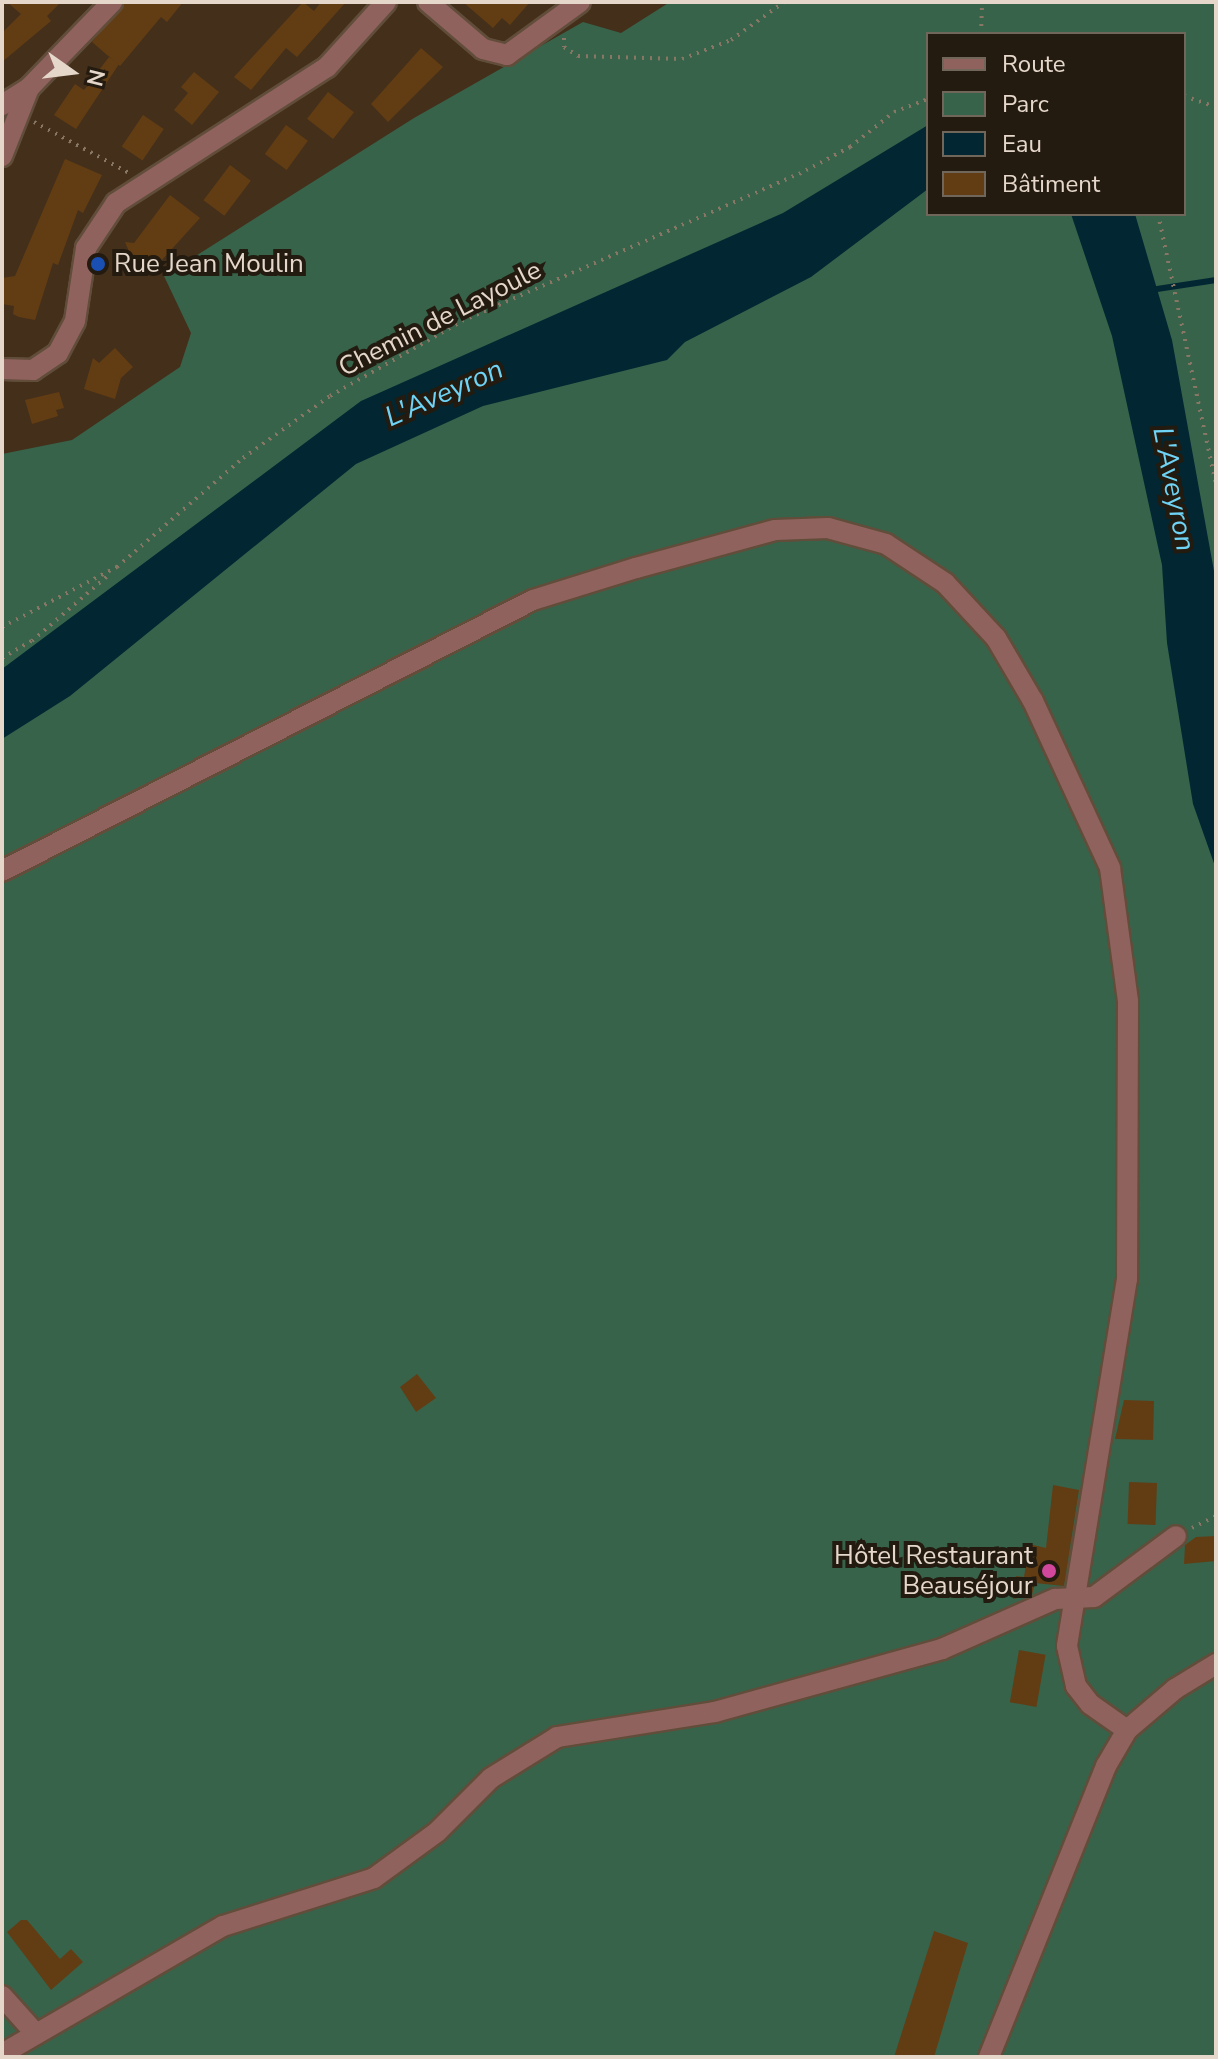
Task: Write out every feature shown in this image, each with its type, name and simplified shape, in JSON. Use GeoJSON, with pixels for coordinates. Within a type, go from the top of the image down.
{"type":"FeatureCollection","features":[{"type":"Feature","properties":{"kind":"street"},"geometry":{"type":"LineString","coordinates":[[2,105],[29,88],[112,2]]}},
{"type":"Feature","properties":{"kind":"street"},"geometry":{"type":"LineString","coordinates":[[2,369],[33,370],[58,353],[75,321],[86,248],[116,203],[144,181],[327,67],[386,2]]}},
{"type":"Feature","properties":{"kind":"street"},"geometry":{"type":"LineString","coordinates":[[428,2],[483,49],[507,55],[580,2]]}},
{"type":"Feature","properties":{"kind":"street"},"geometry":{"type":"LineString","coordinates":[[2,156],[22,115],[29,88]]}},
{"type":"Feature","properties":{"kind":"street"},"geometry":{"type":"LineString","coordinates":[[2,871],[533,600],[775,530],[828,528],[886,544],[945,583],[996,638],[1067,766],[1110,868],[1128,1001],[1127,1279],[1067,1646],[1076,1686],[1090,1704],[1127,1730]]}},
{"type":"Feature","properties":{"kind":"street"},"geometry":{"type":"LineString","coordinates":[[2,2054],[223,1926],[374,1878],[437,1832],[491,1778],[557,1737],[715,1712],[942,1649],[1055,1599],[1075,1601],[1113,1587],[1176,1536]]}},
{"type":"Feature","properties":{"kind":"street"},"geometry":{"type":"LineString","coordinates":[[989,2057],[1091,1795],[1127,1730],[1175,1689],[1216,1664]]}},
{"type":"Feature","properties":{"kind":"street"},"geometry":{"type":"LineString","coordinates":[[2,1996],[36,2034]]}},
{"type":"Feature","properties":{"kind":"path"},"geometry":{"type":"LineString","coordinates":[[578,56],[682,59],[731,40],[784,2]]}},
{"type":"Feature","properties":{"kind":"path"},"geometry":{"type":"LineString","coordinates":[[981,32],[982,2]]}},
{"type":"Feature","properties":{"kind":"path"},"geometry":{"type":"LineString","coordinates":[[1186,97],[1216,107]]}},
{"type":"Feature","properties":{"kind":"path","name":"Chemin de Layoule"},"geometry":{"type":"LineString","coordinates":[[2,627],[117,567],[243,458],[330,396],[462,321],[799,174],[850,147],[894,112],[926,100]]}},
{"type":"Feature","properties":{"kind":"path"},"geometry":{"type":"LineString","coordinates":[[22,115],[144,181]]}},
{"type":"Feature","properties":{"kind":"path"},"geometry":{"type":"LineString","coordinates":[[1158,216],[1216,484]]}},
{"type":"Feature","properties":{"kind":"path"},"geometry":{"type":"LineString","coordinates":[[2,658],[32,641],[117,567]]}},
{"type":"Feature","properties":{"kind":"path"},"geometry":{"type":"LineString","coordinates":[[1176,1536],[1216,1516]]}},
{"type":"Feature","properties":{"kind":"green space"},"geometry":{"type":"Polygon","coordinates":[[[670,2],[1216,2],[1216,2057],[2,2057],[2,454],[72,440],[180,367],[191,333],[164,276],[414,118],[583,22],[621,33],[670,2]]]}},
{"type":"Feature","properties":{"kind":"water","name":"L'Aveyron"},"geometry":{"type":"Polygon","coordinates":[[[926,126],[926,191],[811,277],[685,342],[667,360],[483,406],[356,464],[70,696],[2,739],[2,669],[361,401],[783,213],[926,126]]]}},
{"type":"Feature","properties":{"kind":"water","name":"L'Aveyron"},"geometry":{"type":"Polygon","coordinates":[[[1072,216],[1136,216],[1172,340],[1216,582],[1216,869],[1193,804],[1167,643],[1162,565],[1112,336],[1072,216]]]}},
{"type":"Feature","properties":{"kind":"building"},"geometry":{"type":"Polygon","coordinates":[[[7,2],[61,2],[47,16],[51,21],[2,62],[2,33],[21,14],[7,2]]]}},
{"type":"Feature","properties":{"kind":"building"},"geometry":{"type":"Polygon","coordinates":[[[125,2],[183,2],[167,22],[161,17],[120,66],[92,42],[125,2]]]}},
{"type":"Feature","properties":{"kind":"building"},"geometry":{"type":"Polygon","coordinates":[[[303,2],[314,11],[321,2],[346,2],[297,57],[286,48],[251,90],[234,77],[303,2]]]}},
{"type":"Feature","properties":{"kind":"building"},"geometry":{"type":"Polygon","coordinates":[[[463,2],[530,2],[510,25],[502,18],[493,28],[463,2]]]}},
{"type":"Feature","properties":{"kind":"building"},"geometry":{"type":"Polygon","coordinates":[[[421,48],[443,67],[388,122],[371,104],[421,48]]]}},
{"type":"Feature","properties":{"kind":"building"},"geometry":{"type":"Polygon","coordinates":[[[109,57],[119,64],[76,129],[54,115],[75,84],[84,90],[109,57]]]}},
{"type":"Feature","properties":{"kind":"building"},"geometry":{"type":"Polygon","coordinates":[[[194,72],[219,92],[192,125],[174,110],[188,93],[181,87],[194,72]]]}},
{"type":"Feature","properties":{"kind":"building"},"geometry":{"type":"Polygon","coordinates":[[[328,92],[354,112],[333,139],[307,119],[328,92]]]}},
{"type":"Feature","properties":{"kind":"building"},"geometry":{"type":"Polygon","coordinates":[[[143,115],[164,129],[142,160],[122,147],[143,115]]]}},
{"type":"Feature","properties":{"kind":"building"},"geometry":{"type":"Polygon","coordinates":[[[286,125],[308,141],[287,170],[265,154],[286,125]]]}},
{"type":"Feature","properties":{"kind":"building"},"geometry":{"type":"Polygon","coordinates":[[[65,159],[102,175],[83,213],[78,210],[58,265],[53,263],[35,320],[19,317],[13,314],[14,306],[2,304],[2,278],[15,276],[65,159]]]}},
{"type":"Feature","properties":{"kind":"building"},"geometry":{"type":"Polygon","coordinates":[[[230,165],[251,181],[224,216],[204,200],[230,165]]]}},
{"type":"Feature","properties":{"kind":"building"},"geometry":{"type":"Polygon","coordinates":[[[170,195],[200,218],[151,272],[133,261],[125,242],[134,243],[170,195]]]}},
{"type":"Feature","properties":{"kind":"building"},"geometry":{"type":"Polygon","coordinates":[[[115,348],[133,367],[121,378],[115,399],[84,389],[93,358],[99,363],[115,348]]]}},
{"type":"Feature","properties":{"kind":"building"},"geometry":{"type":"Polygon","coordinates":[[[59,392],[64,408],[56,410],[58,416],[32,424],[25,400],[59,392]]]}},
{"type":"Feature","properties":{"kind":"building"},"geometry":{"type":"Polygon","coordinates":[[[417,1374],[436,1398],[416,1412],[400,1387],[417,1374]]]}},
{"type":"Feature","properties":{"kind":"building"},"geometry":{"type":"Polygon","coordinates":[[[1124,1400],[1154,1401],[1153,1440],[1115,1439],[1124,1400]]]}},
{"type":"Feature","properties":{"kind":"building"},"geometry":{"type":"Polygon","coordinates":[[[1129,1482],[1157,1483],[1156,1525],[1128,1524],[1129,1482]]]}},
{"type":"Feature","properties":{"kind":"building"},"geometry":{"type":"Polygon","coordinates":[[[1053,1485],[1079,1490],[1064,1586],[1035,1583],[1032,1595],[1013,1599],[1016,1576],[1024,1577],[1029,1544],[1046,1548],[1053,1485]]]}},
{"type":"Feature","properties":{"kind":"building"},"geometry":{"type":"Polygon","coordinates":[[[1216,1536],[1216,1561],[1184,1564],[1185,1545],[1196,1537],[1216,1536]]]}},
{"type":"Feature","properties":{"kind":"building"},"geometry":{"type":"Polygon","coordinates":[[[1019,1650],[1046,1655],[1036,1707],[1010,1702],[1019,1650]]]}},
{"type":"Feature","properties":{"kind":"building"},"geometry":{"type":"Polygon","coordinates":[[[21,1920],[27,1920],[60,1959],[71,1949],[83,1962],[51,1990],[7,1932],[21,1920]]]}},
{"type":"Feature","properties":{"kind":"building"},"geometry":{"type":"Polygon","coordinates":[[[934,1931],[968,1943],[934,2057],[894,2057],[934,1931]]]}},
{"type":"Feature","properties":{"kind":"waterway"},"geometry":{"type":"LineString","coordinates":[[1157,289],[1216,280]]}},
{"type":"Feature","properties":{"kind":"place","name":"Rue Jean Moulin"},"geometry":{"type":"Point","coordinates":[98,264]}},
{"type":"Feature","properties":{"kind":"place","name":"Hôtel Restaurant Beauséjour"},"geometry":{"type":"Point","coordinates":[1049,1571]}}]}
